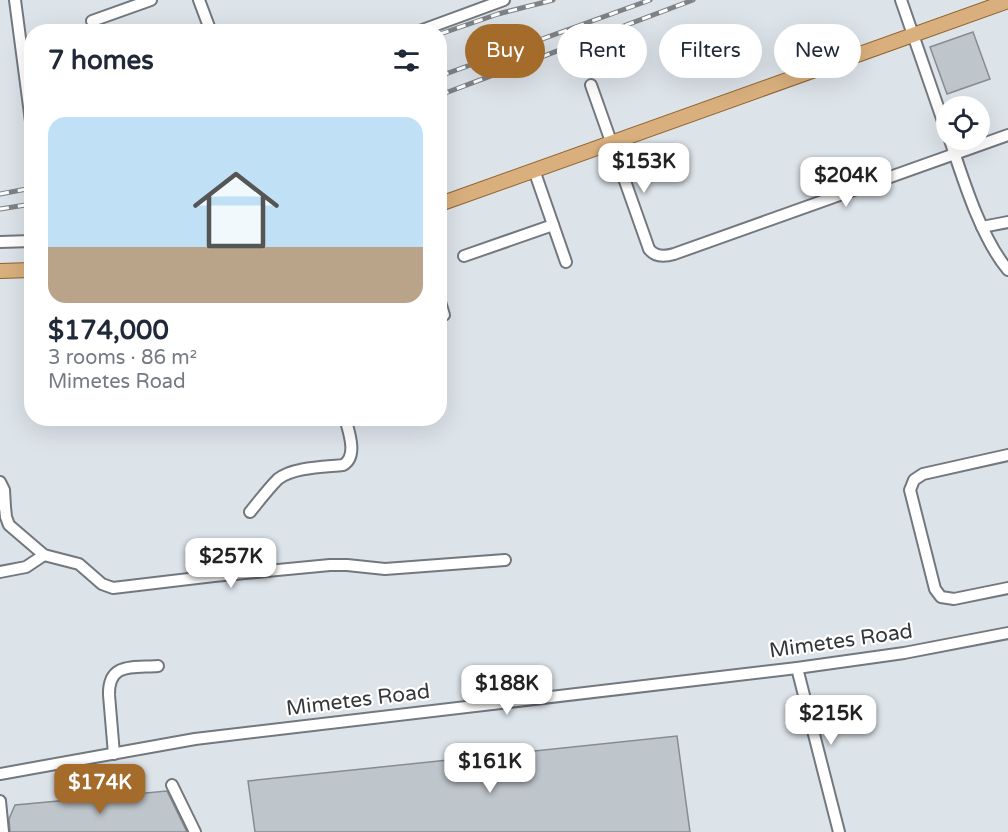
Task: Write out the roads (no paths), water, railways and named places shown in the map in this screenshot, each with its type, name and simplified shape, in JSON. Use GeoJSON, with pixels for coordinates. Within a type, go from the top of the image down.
{"type":"FeatureCollection","features":[{"type":"Feature","properties":{"kind":"main road"},"geometry":{"type":"LineString","coordinates":[[447,201],[1008,1]]}},
{"type":"Feature","properties":{"kind":"main road"},"geometry":{"type":"LineString","coordinates":[[0,271],[24,270]]}},
{"type":"Feature","properties":{"kind":"street"},"geometry":{"type":"LineString","coordinates":[[15,0],[24,68]]}},
{"type":"Feature","properties":{"kind":"street"},"geometry":{"type":"LineString","coordinates":[[92,21],[151,0]]}},
{"type":"Feature","properties":{"kind":"street"},"geometry":{"type":"LineString","coordinates":[[199,0],[207,24]]}},
{"type":"Feature","properties":{"kind":"street"},"geometry":{"type":"LineString","coordinates":[[439,24],[504,0]]}},
{"type":"Feature","properties":{"kind":"street"},"geometry":{"type":"LineString","coordinates":[[901,0],[936,100]]}},
{"type":"Feature","properties":{"kind":"street"},"geometry":{"type":"LineString","coordinates":[[591,85],[649,249],[652,253],[663,256],[1008,135]]}},
{"type":"Feature","properties":{"kind":"street"},"geometry":{"type":"LineString","coordinates":[[953,150],[982,227],[995,252],[1008,270]]}},
{"type":"Feature","properties":{"kind":"street"},"geometry":{"type":"LineString","coordinates":[[534,170],[566,262]]}},
{"type":"Feature","properties":{"kind":"street"},"geometry":{"type":"LineString","coordinates":[[982,227],[1008,222]]}},
{"type":"Feature","properties":{"kind":"street"},"geometry":{"type":"LineString","coordinates":[[464,256],[553,225]]}},
{"type":"Feature","properties":{"kind":"street"},"geometry":{"type":"LineString","coordinates":[[0,242],[24,241]]}},
{"type":"Feature","properties":{"kind":"street"},"geometry":{"type":"LineString","coordinates":[[250,512],[286,474],[347,463],[352,453],[347,426]]}},
{"type":"Feature","properties":{"kind":"street"},"geometry":{"type":"LineString","coordinates":[[1008,455],[923,474],[914,480],[910,490],[935,589],[941,597],[954,599],[1008,588]]}},
{"type":"Feature","properties":{"kind":"street"},"geometry":{"type":"LineString","coordinates":[[0,482],[4,490],[2,505],[9,525],[44,555],[79,564],[102,584],[113,588],[330,565],[359,565],[385,569],[504,560]]}},
{"type":"Feature","properties":{"kind":"street"},"geometry":{"type":"LineString","coordinates":[[0,572],[27,567],[44,555]]}},
{"type":"Feature","properties":{"kind":"street","name":"Mimetes Road"},"geometry":{"type":"LineString","coordinates":[[0,774],[195,739],[797,668],[933,648],[1008,633]]}},
{"type":"Feature","properties":{"kind":"street"},"geometry":{"type":"LineString","coordinates":[[114,754],[109,695],[111,678],[122,668],[158,666]]}},
{"type":"Feature","properties":{"kind":"street"},"geometry":{"type":"LineString","coordinates":[[797,668],[839,832]]}},
{"type":"Feature","properties":{"kind":"street"},"geometry":{"type":"LineString","coordinates":[[172,785],[195,832]]}},
{"type":"Feature","properties":{"kind":"street"},"geometry":{"type":"LineString","coordinates":[[0,801],[3,832]]}},
{"type":"Feature","properties":{"kind":"railway"},"geometry":{"type":"LineString","coordinates":[[447,32],[498,14],[553,0]]}},
{"type":"Feature","properties":{"kind":"railway"},"geometry":{"type":"LineString","coordinates":[[447,73],[650,0]]}},
{"type":"Feature","properties":{"kind":"railway"},"geometry":{"type":"LineString","coordinates":[[447,92],[693,0]]}},
{"type":"Feature","properties":{"kind":"railway"},"geometry":{"type":"LineString","coordinates":[[0,194],[24,190]]}},
{"type":"Feature","properties":{"kind":"railway"},"geometry":{"type":"LineString","coordinates":[[0,209],[24,205]]}}]}
